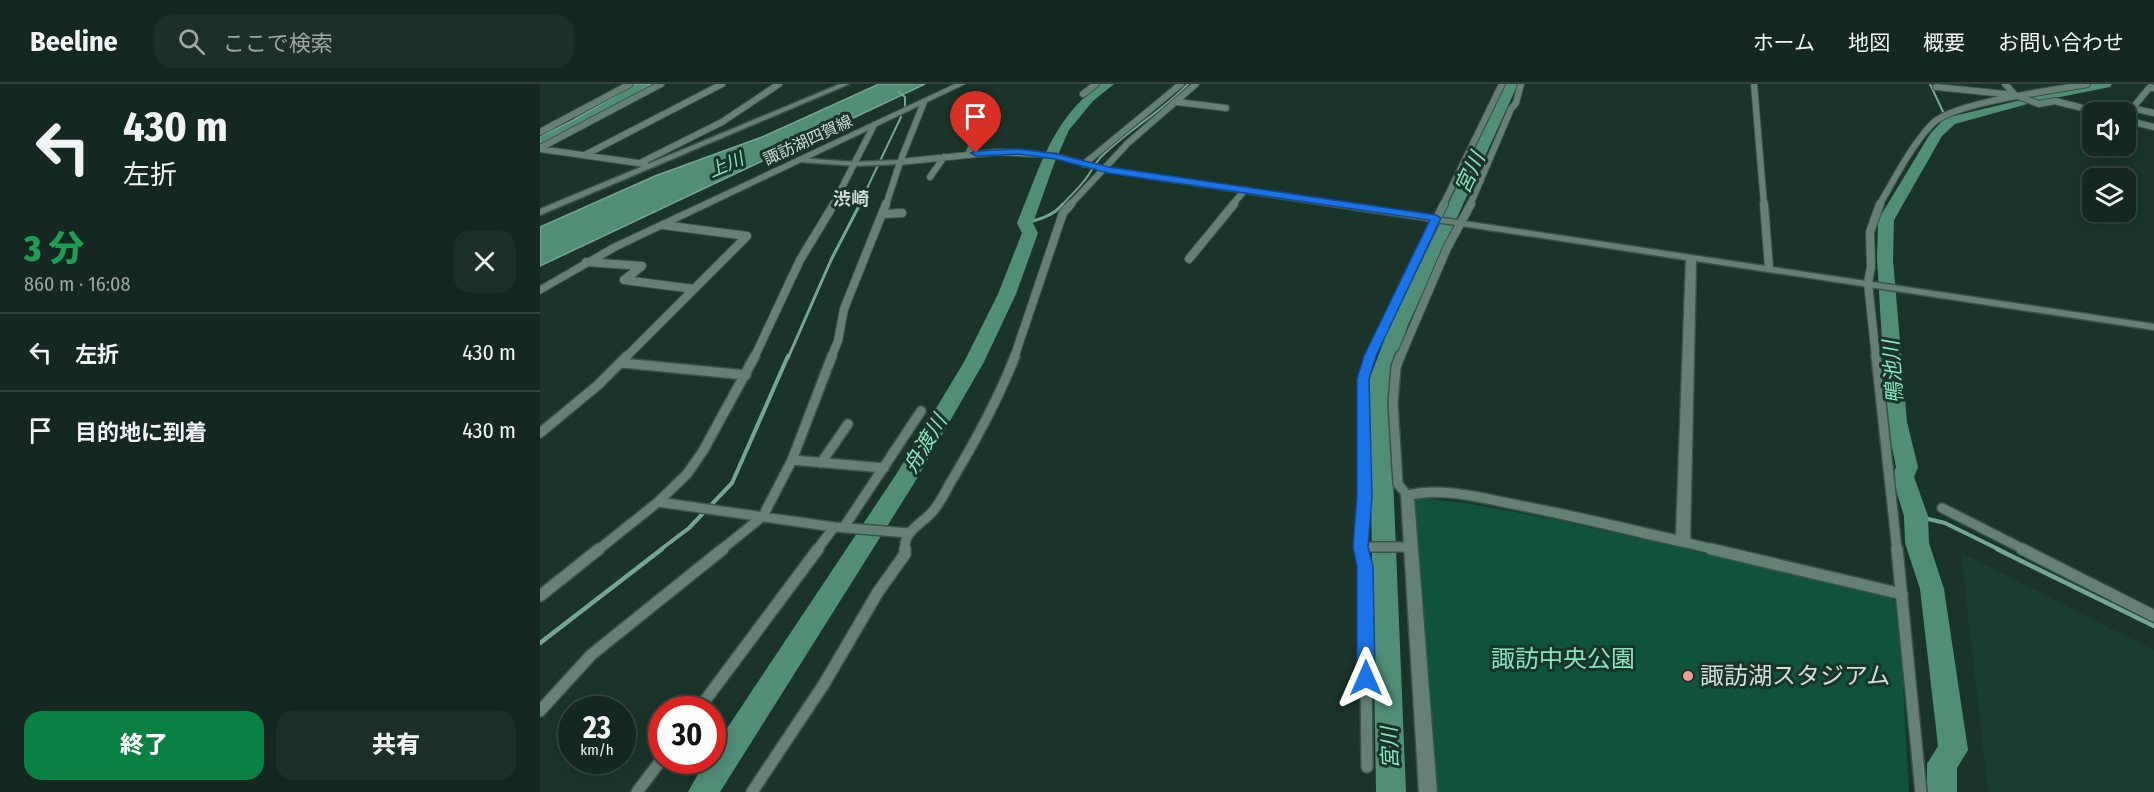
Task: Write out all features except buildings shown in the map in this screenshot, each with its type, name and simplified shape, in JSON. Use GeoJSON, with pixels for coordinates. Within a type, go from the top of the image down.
{"type":"FeatureCollection","features":[{"type":"Feature","properties":{"kind":"main road","name":"諏訪湖四賀線"},"geometry":{"type":"LineString","coordinates":[[540,291],[586,262],[962,84]]}},
{"type":"Feature","properties":{"kind":"street"},"geometry":{"type":"LineString","coordinates":[[540,132],[630,84]]}},
{"type":"Feature","properties":{"kind":"street"},"geometry":{"type":"LineString","coordinates":[[540,149],[661,84]]}},
{"type":"Feature","properties":{"kind":"street"},"geometry":{"type":"LineString","coordinates":[[585,155],[722,84]]}},
{"type":"Feature","properties":{"kind":"street"},"geometry":{"type":"LineString","coordinates":[[640,164],[722,122],[779,84]]}},
{"type":"Feature","properties":{"kind":"street"},"geometry":{"type":"LineString","coordinates":[[540,212],[846,84]]}},
{"type":"Feature","properties":{"kind":"street"},"geometry":{"type":"LineString","coordinates":[[1083,94],[1096,84]]}},
{"type":"Feature","properties":{"kind":"street"},"geometry":{"type":"LineString","coordinates":[[1084,164],[1181,84]]}},
{"type":"Feature","properties":{"kind":"street"},"geometry":{"type":"LineString","coordinates":[[658,502],[905,533],[933,511],[968,454],[1002,389],[1025,330],[1063,213],[1102,169],[1140,132],[1197,84]]}},
{"type":"Feature","properties":{"kind":"street"},"geometry":{"type":"LineString","coordinates":[[1367,767],[1363,379],[1370,356],[1502,84]]}},
{"type":"Feature","properties":{"kind":"street"},"geometry":{"type":"LineString","coordinates":[[1428,792],[1406,548],[1407,495],[1398,484],[1393,379],[1409,333],[1511,109],[1516,103],[1521,84]]}},
{"type":"Feature","properties":{"kind":"street"},"geometry":{"type":"LineString","coordinates":[[1754,84],[1769,268]]}},
{"type":"Feature","properties":{"kind":"street"},"geometry":{"type":"LineString","coordinates":[[2005,84],[2018,96]]}},
{"type":"Feature","properties":{"kind":"street"},"geometry":{"type":"LineString","coordinates":[[1921,792],[1870,283],[1871,226],[1878,207],[1929,128],[1940,118],[2018,96],[2087,84]]}},
{"type":"Feature","properties":{"kind":"street"},"geometry":{"type":"LineString","coordinates":[[1936,87],[2018,96],[2039,104],[2055,101],[2082,108]]}},
{"type":"Feature","properties":{"kind":"street"},"geometry":{"type":"LineString","coordinates":[[2136,103],[2150,87],[2154,88]]}},
{"type":"Feature","properties":{"kind":"street"},"geometry":{"type":"LineString","coordinates":[[540,711],[591,655],[763,516],[792,460],[838,341],[844,309],[924,102]]}},
{"type":"Feature","properties":{"kind":"street"},"geometry":{"type":"LineString","coordinates":[[1177,102],[1226,108]]}},
{"type":"Feature","properties":{"kind":"street"},"geometry":{"type":"LineString","coordinates":[[2136,109],[2154,113]]}},
{"type":"Feature","properties":{"kind":"street"},"geometry":{"type":"LineString","coordinates":[[2136,121],[2154,127]]}},
{"type":"Feature","properties":{"kind":"street"},"geometry":{"type":"LineString","coordinates":[[540,596],[658,502],[687,474],[703,451],[746,375],[800,260],[855,164],[874,125]]}},
{"type":"Feature","properties":{"kind":"street"},"geometry":{"type":"LineString","coordinates":[[968,154],[975,140]]}},
{"type":"Feature","properties":{"kind":"street"},"geometry":{"type":"LineString","coordinates":[[540,149],[653,165]]}},
{"type":"Feature","properties":{"kind":"street"},"geometry":{"type":"LineString","coordinates":[[801,160],[855,164],[900,162],[968,154],[1019,152],[1056,156],[1102,169],[1461,221],[2154,327]]}},
{"type":"Feature","properties":{"kind":"street"},"geometry":{"type":"LineString","coordinates":[[930,177],[944,157]]}},
{"type":"Feature","properties":{"kind":"street"},"geometry":{"type":"LineString","coordinates":[[1189,259],[1245,190]]}},
{"type":"Feature","properties":{"kind":"street"},"geometry":{"type":"LineString","coordinates":[[882,214],[902,213]]}},
{"type":"Feature","properties":{"kind":"street"},"geometry":{"type":"LineString","coordinates":[[540,433],[622,363],[747,236],[663,225]]}},
{"type":"Feature","properties":{"kind":"street"},"geometry":{"type":"LineString","coordinates":[[1683,542],[1691,256]]}},
{"type":"Feature","properties":{"kind":"street"},"geometry":{"type":"LineString","coordinates":[[586,262],[642,266],[624,280],[694,289]]}},
{"type":"Feature","properties":{"kind":"street"},"geometry":{"type":"LineString","coordinates":[[622,363],[746,375]]}},
{"type":"Feature","properties":{"kind":"street"},"geometry":{"type":"LineString","coordinates":[[709,696],[843,527],[921,411]]}},
{"type":"Feature","properties":{"kind":"street"},"geometry":{"type":"LineString","coordinates":[[821,463],[848,424]]}},
{"type":"Feature","properties":{"kind":"street"},"geometry":{"type":"LineString","coordinates":[[792,460],[884,468]]}},
{"type":"Feature","properties":{"kind":"street"},"geometry":{"type":"LineString","coordinates":[[1407,495],[1419,491],[1473,497],[1683,542],[1902,594]]}},
{"type":"Feature","properties":{"kind":"street"},"geometry":{"type":"LineString","coordinates":[[1942,508],[2154,615]]}},
{"type":"Feature","properties":{"kind":"street"},"geometry":{"type":"LineString","coordinates":[[752,792],[824,684],[878,592],[905,554],[905,533]]}},
{"type":"Feature","properties":{"kind":"street"},"geometry":{"type":"LineString","coordinates":[[1364,547],[1406,548]]}},
{"type":"Feature","properties":{"kind":"street"},"geometry":{"type":"LineString","coordinates":[[637,792],[651,774]]}},
{"type":"Feature","properties":{"kind":"shaded area"},"geometry":{"type":"Polygon","coordinates":[[[1961,553],[2154,650],[2154,792],[1988,792],[1961,553]]]}},
{"type":"Feature","properties":{"kind":"green space","name":"諏訪中央公園"},"geometry":{"type":"Polygon","coordinates":[[[1420,498],[1465,503],[1553,519],[1890,595],[1899,609],[1909,792],[1437,792],[1414,501],[1420,498]]]}},
{"type":"Feature","properties":{"kind":"water"},"geometry":{"type":"Polygon","coordinates":[[[636,84],[652,84],[606,111],[540,144],[540,136],[570,122],[636,84]]]}},
{"type":"Feature","properties":{"kind":"water","name":"上川"},"geometry":{"type":"Polygon","coordinates":[[[879,84],[925,84],[540,266],[540,227],[655,176],[762,137],[879,84]]]}},
{"type":"Feature","properties":{"kind":"waterway","name":"舟渡川"},"geometry":{"type":"LineString","coordinates":[[703,792],[905,479],[974,362],[1007,294],[1030,233],[1025,223],[1054,146],[1074,114],[1108,84]]}},
{"type":"Feature","properties":{"kind":"waterway"},"geometry":{"type":"LineString","coordinates":[[1062,205],[1103,155],[1188,84]]}},
{"type":"Feature","properties":{"kind":"waterway","name":"宮川"},"geometry":{"type":"LineString","coordinates":[[1391,792],[1379,380],[1399,325],[1512,84]]}},
{"type":"Feature","properties":{"kind":"waterway"},"geometry":{"type":"LineString","coordinates":[[1930,84],[1946,118],[1950,121]]}},
{"type":"Feature","properties":{"kind":"waterway","name":"鴨池川"},"geometry":{"type":"LineString","coordinates":[[1942,792],[1942,764],[1953,750],[1932,589],[1917,543],[1916,516],[1903,477],[1907,467],[1897,422],[1885,260],[1886,220],[1937,134],[1950,121],[2034,99],[2106,84]]}},
{"type":"Feature","properties":{"kind":"waterway"},"geometry":{"type":"LineString","coordinates":[[899,92],[905,97],[905,106]]}},
{"type":"Feature","properties":{"kind":"waterway"},"geometry":{"type":"LineString","coordinates":[[859,205],[901,117]]}},
{"type":"Feature","properties":{"kind":"waterway"},"geometry":{"type":"LineString","coordinates":[[788,358],[831,260],[860,204]]}},
{"type":"Feature","properties":{"kind":"waterway"},"geometry":{"type":"LineString","coordinates":[[1025,223],[1051,214],[1062,205]]}},
{"type":"Feature","properties":{"kind":"waterway"},"geometry":{"type":"LineString","coordinates":[[660,550],[689,528],[732,483],[788,356]]}},
{"type":"Feature","properties":{"kind":"waterway"},"geometry":{"type":"LineString","coordinates":[[1916,516],[1945,523],[2000,550]]}},
{"type":"Feature","properties":{"kind":"waterway"},"geometry":{"type":"LineString","coordinates":[[540,643],[662,549]]}},
{"type":"Feature","properties":{"kind":"waterway"},"geometry":{"type":"LineString","coordinates":[[1997,549],[2154,626]]}},
{"type":"Feature","properties":{"kind":"place","name":"諏訪湖スタジアム"},"geometry":{"type":"Point","coordinates":[1688,676]}},
{"type":"Feature","properties":{"kind":"district","name":"渋崎"},"geometry":{"type":"Point","coordinates":[851,199]}},
{"type":"Feature","properties":{"kind":"route"},"geometry":{"type":"LineString","coordinates":[[976,153],[1019,152],[1056,156],[1108,170],[1436,218],[1370,356],[1363,379],[1365,497],[1361,547],[1365,566],[1366,678]]}}]}
